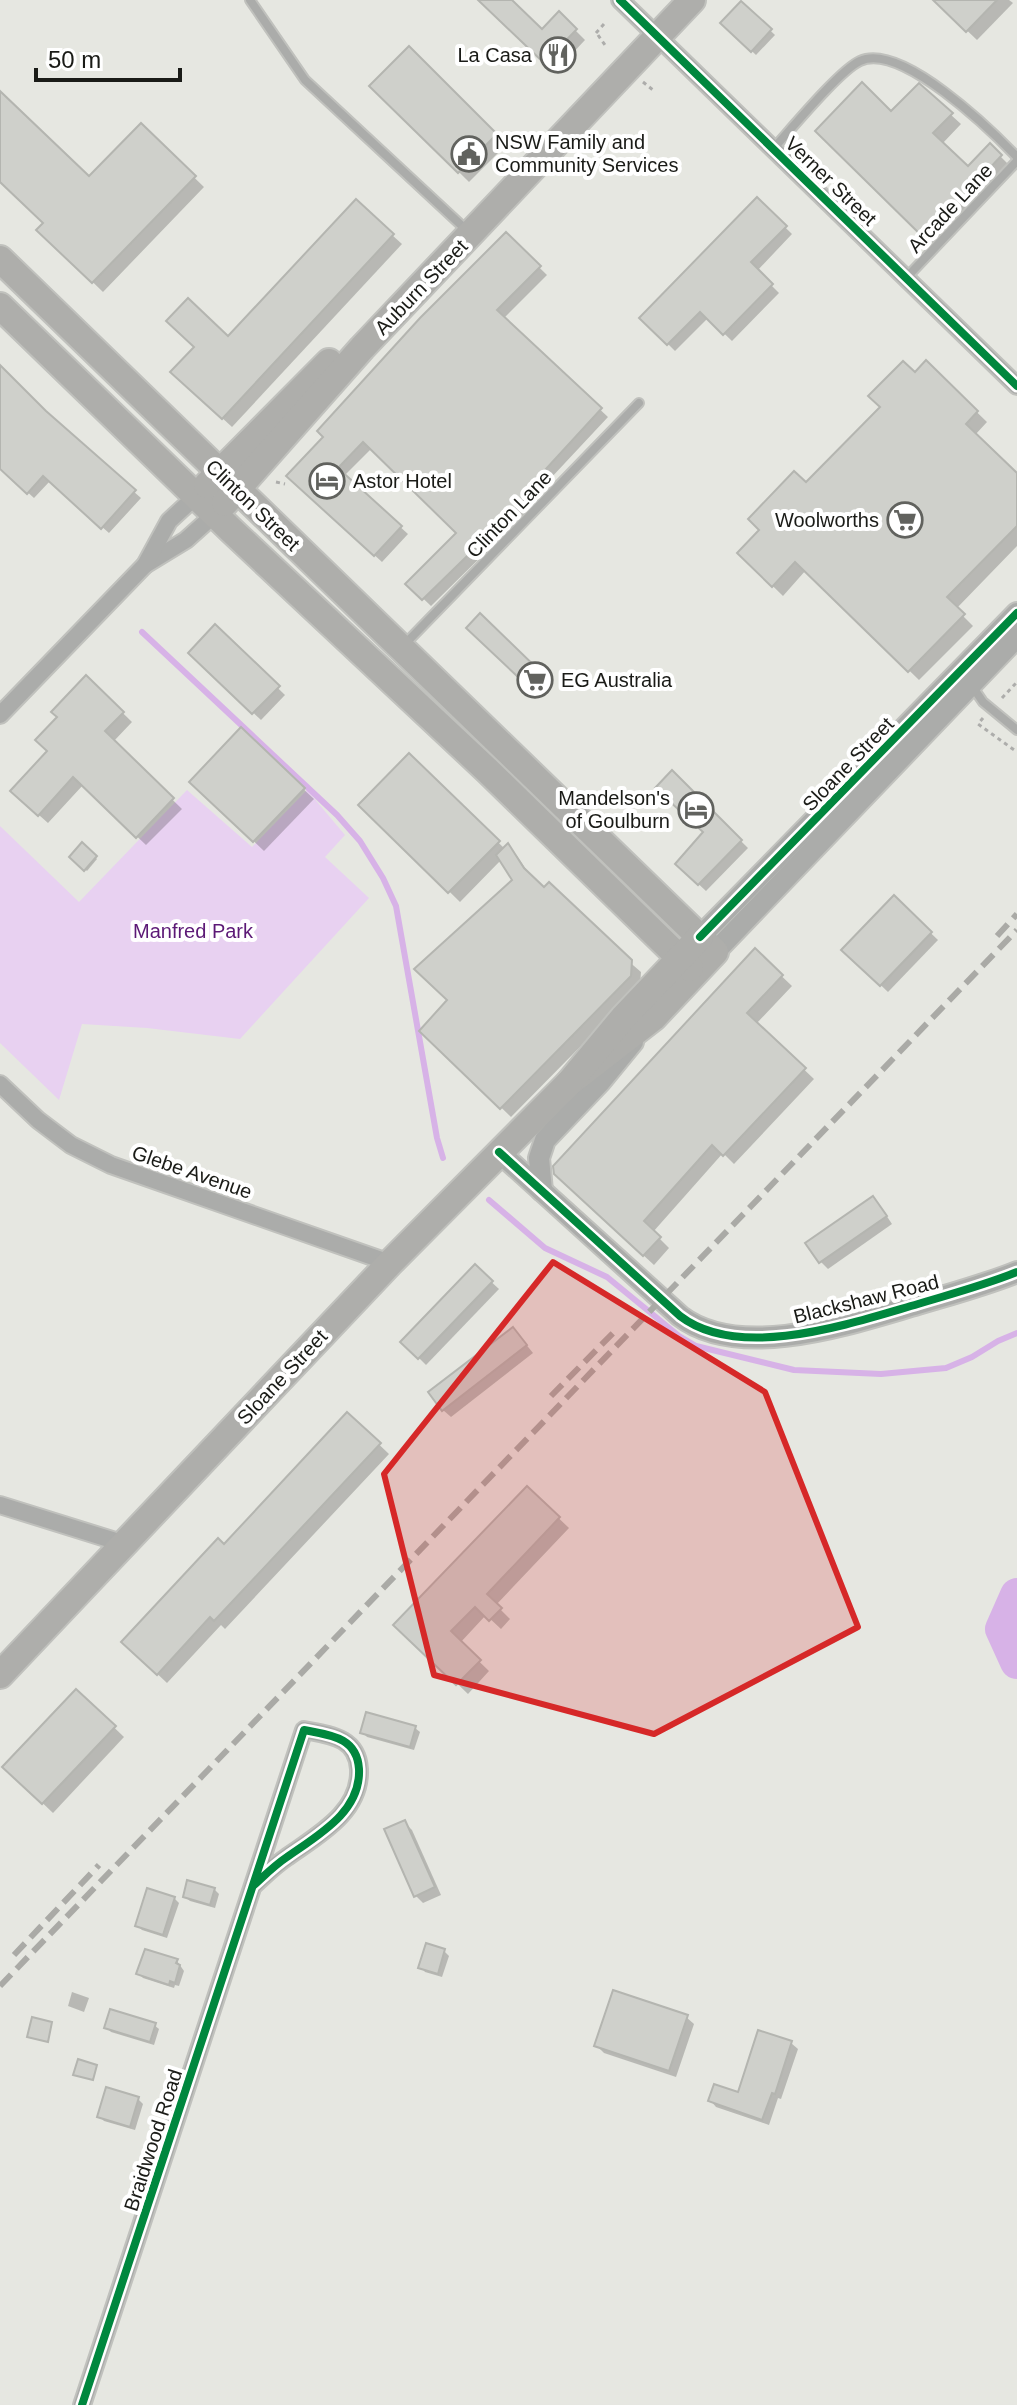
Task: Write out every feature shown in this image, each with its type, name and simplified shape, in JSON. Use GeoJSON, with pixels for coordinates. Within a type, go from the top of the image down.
{"type":"FeatureCollection","features":[{"type":"Feature","properties":{"kind":"main road","name":"Auburn Street"},"geometry":{"type":"LineString","coordinates":[[196,496],[229,482],[362,348],[653,32],[675,0]]}},
{"type":"Feature","properties":{"kind":"main road","name":"Auburn Street"},"geometry":{"type":"LineString","coordinates":[[215,514],[229,482],[461,225],[653,32],[692,0]]}},
{"type":"Feature","properties":{"kind":"main road","name":"Clinton Street"},"geometry":{"type":"LineString","coordinates":[[0,259],[708,945]]}},
{"type":"Feature","properties":{"kind":"main road","name":"Clinton Street"},"geometry":{"type":"LineString","coordinates":[[0,306],[687,965]]}},
{"type":"Feature","properties":{"kind":"main road"},"geometry":{"type":"LineString","coordinates":[[488,771],[508,750]]}},
{"type":"Feature","properties":{"kind":"main road","name":"Sloane Street"},"geometry":{"type":"LineString","coordinates":[[0,1675],[390,1263],[708,945]]}},
{"type":"Feature","properties":{"kind":"main road","name":"Sloane Street"},"geometry":{"type":"LineString","coordinates":[[569,1083],[653,1018],[687,965]]}},
{"type":"Feature","properties":{"kind":"street","name":"Verner Street"},"geometry":{"type":"LineString","coordinates":[[620,0],[1017,386]]}},
{"type":"Feature","properties":{"kind":"street","name":"Auburn Street"},"geometry":{"type":"LineString","coordinates":[[145,565],[169,521],[196,496]]}},
{"type":"Feature","properties":{"kind":"street","name":"Auburn Street"},"geometry":{"type":"LineString","coordinates":[[0,715],[145,565],[186,540],[215,514]]}},
{"type":"Feature","properties":{"kind":"street","name":"Sloane Street"},"geometry":{"type":"LineString","coordinates":[[708,945],[1017,613]]}},
{"type":"Feature","properties":{"kind":"street","name":"Sloane Street"},"geometry":{"type":"LineString","coordinates":[[708,945],[952,706],[977,694],[1017,637]]}},
{"type":"Feature","properties":{"kind":"street"},"geometry":{"type":"LineString","coordinates":[[542,1191],[539,1158],[545,1140],[601,1081],[653,1018]]}},
{"type":"Feature","properties":{"kind":"street","name":"Glebe Avenue"},"geometry":{"type":"LineString","coordinates":[[0,1084],[38,1120],[71,1145],[111,1165],[390,1263]]}},
{"type":"Feature","properties":{"kind":"street","name":"Blackshaw Road"},"geometry":{"type":"LineString","coordinates":[[499,1152],[680,1316],[692,1325],[719,1334],[786,1336],[831,1327],[947,1296],[1017,1272]]}},
{"type":"Feature","properties":{"kind":"street"},"geometry":{"type":"LineString","coordinates":[[0,1505],[125,1544]]}},
{"type":"Feature","properties":{"kind":"street","name":"Braidwood Road"},"geometry":{"type":"LineString","coordinates":[[82,2405],[304,1730],[336,1736],[348,1742],[355,1750],[359,1776],[351,1801],[331,1826],[254,1885]]}},
{"type":"Feature","properties":{"kind":"lane"},"geometry":{"type":"LineString","coordinates":[[250,0],[305,80],[461,225]]}},
{"type":"Feature","properties":{"kind":"lane"},"geometry":{"type":"LineString","coordinates":[[774,148],[847,70],[870,58],[900,65],[944,91],[1017,159]]}},
{"type":"Feature","properties":{"kind":"lane","name":"Arcade Lane"},"geometry":{"type":"LineString","coordinates":[[907,277],[1017,159]]}},
{"type":"Feature","properties":{"kind":"lane","name":"Clinton Lane"},"geometry":{"type":"LineString","coordinates":[[402,647],[639,403]]}},
{"type":"Feature","properties":{"kind":"lane"},"geometry":{"type":"LineString","coordinates":[[975,657],[971,672],[977,694],[1017,730]]}},
{"type":"Feature","properties":{"kind":"path"},"geometry":{"type":"LineString","coordinates":[[604,24],[597,34],[605,45]]}},
{"type":"Feature","properties":{"kind":"path"},"geometry":{"type":"LineString","coordinates":[[643,82],[653,90]]}},
{"type":"Feature","properties":{"kind":"path"},"geometry":{"type":"LineString","coordinates":[[272,481],[285,484]]}},
{"type":"Feature","properties":{"kind":"path"},"geometry":{"type":"LineString","coordinates":[[978,724],[1017,752]]}},
{"type":"Feature","properties":{"kind":"highlighted area"},"geometry":{"type":"Polygon","coordinates":[[[553,1262],[765,1392],[858,1627],[654,1734],[434,1675],[384,1474],[553,1262]]]}},
{"type":"Feature","properties":{"kind":"green space","name":"Manfred Park"},"geometry":{"type":"Polygon","coordinates":[[[187,790],[252,847],[307,790],[345,835],[325,857],[369,898],[240,1039],[82,1024],[59,1100],[0,1043],[0,826],[79,902],[187,790]]]}},
{"type":"Feature","properties":{"kind":"building"},"geometry":{"type":"Polygon","coordinates":[[[478,0],[512,0],[542,29],[559,11],[577,29],[544,63],[478,0]]]}},
{"type":"Feature","properties":{"kind":"building"},"geometry":{"type":"Polygon","coordinates":[[[933,0],[997,0],[966,32],[933,0]]]}},
{"type":"Feature","properties":{"kind":"building"},"geometry":{"type":"Polygon","coordinates":[[[741,1],[772,29],[751,52],[720,23],[741,1]]]}},
{"type":"Feature","properties":{"kind":"building"},"geometry":{"type":"Polygon","coordinates":[[[409,46],[497,134],[458,173],[369,86],[409,46]]]}},
{"type":"Feature","properties":{"kind":"building"},"geometry":{"type":"Polygon","coordinates":[[[862,82],[891,111],[919,83],[953,113],[933,133],[968,166],[990,143],[1002,155],[971,188],[974,191],[926,240],[815,131],[862,82]]]}},
{"type":"Feature","properties":{"kind":"building"},"geometry":{"type":"Polygon","coordinates":[[[0,91],[89,176],[141,123],[196,176],[92,283],[36,230],[43,223],[0,182],[0,91]]]}},
{"type":"Feature","properties":{"kind":"building"},"geometry":{"type":"Polygon","coordinates":[[[757,197],[787,226],[751,262],[773,284],[723,335],[700,312],[667,345],[639,318],[757,197]]]}},
{"type":"Feature","properties":{"kind":"building"},"geometry":{"type":"Polygon","coordinates":[[[356,199],[394,234],[222,419],[170,372],[194,347],[166,321],[188,298],[228,336],[356,199]]]}},
{"type":"Feature","properties":{"kind":"building"},"geometry":{"type":"Polygon","coordinates":[[[506,232],[541,266],[497,310],[602,408],[545,470],[550,475],[422,600],[405,584],[456,533],[363,442],[338,468],[402,526],[374,556],[286,476],[323,437],[317,431],[420,318],[506,232]]]}},
{"type":"Feature","properties":{"kind":"building"},"geometry":{"type":"Polygon","coordinates":[[[926,360],[978,411],[966,424],[1017,473],[1017,526],[947,597],[965,614],[908,672],[795,562],[772,587],[737,553],[759,530],[748,519],[794,471],[806,482],[880,407],[868,396],[903,361],[915,372],[926,360]]]}},
{"type":"Feature","properties":{"kind":"building"},"geometry":{"type":"Polygon","coordinates":[[[0,365],[46,411],[136,490],[101,529],[43,476],[27,494],[0,469],[0,365]]]}},
{"type":"Feature","properties":{"kind":"building"},"geometry":{"type":"Polygon","coordinates":[[[480,613],[547,678],[534,692],[466,628],[480,613]]]}},
{"type":"Feature","properties":{"kind":"building"},"geometry":{"type":"Polygon","coordinates":[[[215,624],[280,686],[252,714],[188,653],[215,624]]]}},
{"type":"Feature","properties":{"kind":"building"},"geometry":{"type":"Polygon","coordinates":[[[86,675],[124,712],[105,731],[174,798],[136,838],[73,777],[38,816],[10,791],[47,751],[35,740],[57,717],[51,712],[86,675]]]}},
{"type":"Feature","properties":{"kind":"building"},"geometry":{"type":"Polygon","coordinates":[[[241,727],[305,788],[253,842],[189,782],[241,727]]]}},
{"type":"Feature","properties":{"kind":"building"},"geometry":{"type":"Polygon","coordinates":[[[409,753],[500,841],[448,893],[358,805],[409,753]]]}},
{"type":"Feature","properties":{"kind":"building","name":"Mandelson's of Goulburn"},"geometry":{"type":"Polygon","coordinates":[[[672,770],[742,840],[698,885],[675,864],[703,832],[655,788],[672,770]]]}},
{"type":"Feature","properties":{"kind":"building"},"geometry":{"type":"Polygon","coordinates":[[[82,842],[97,856],[84,871],[69,857],[82,842]]]}},
{"type":"Feature","properties":{"kind":"building"},"geometry":{"type":"Polygon","coordinates":[[[508,843],[524,868],[544,887],[549,882],[632,960],[631,976],[500,1109],[419,1031],[447,1000],[414,969],[512,880],[496,855],[508,843]]]}},
{"type":"Feature","properties":{"kind":"building"},"geometry":{"type":"Polygon","coordinates":[[[894,895],[932,932],[880,986],[841,950],[894,895]]]}},
{"type":"Feature","properties":{"kind":"building"},"geometry":{"type":"Polygon","coordinates":[[[755,948],[783,975],[747,1013],[806,1068],[723,1156],[712,1145],[644,1221],[661,1237],[643,1256],[554,1174],[553,1166],[755,948]]]}},
{"type":"Feature","properties":{"kind":"building"},"geometry":{"type":"Polygon","coordinates":[[[873,1196],[887,1216],[819,1263],[805,1243],[873,1196]]]}},
{"type":"Feature","properties":{"kind":"building"},"geometry":{"type":"Polygon","coordinates":[[[475,1264],[493,1281],[418,1359],[400,1342],[475,1264]]]}},
{"type":"Feature","properties":{"kind":"building"},"geometry":{"type":"Polygon","coordinates":[[[513,1327],[527,1345],[442,1411],[428,1392],[513,1327]]]}},
{"type":"Feature","properties":{"kind":"building"},"geometry":{"type":"Polygon","coordinates":[[[347,1412],[381,1443],[214,1621],[210,1617],[157,1675],[121,1642],[218,1538],[224,1544],[347,1412]]]}},
{"type":"Feature","properties":{"kind":"building"},"geometry":{"type":"Polygon","coordinates":[[[527,1486],[560,1517],[487,1594],[502,1608],[489,1621],[475,1607],[451,1631],[481,1660],[456,1685],[393,1625],[527,1486]]]}},
{"type":"Feature","properties":{"kind":"building"},"geometry":{"type":"Polygon","coordinates":[[[76,1689],[116,1726],[42,1804],[2,1767],[76,1689]]]}},
{"type":"Feature","properties":{"kind":"building"},"geometry":{"type":"Polygon","coordinates":[[[366,1712],[416,1726],[410,1747],[360,1733],[366,1712]]]}},
{"type":"Feature","properties":{"kind":"building"},"geometry":{"type":"Polygon","coordinates":[[[405,1820],[435,1887],[414,1897],[384,1829],[405,1820]]]}},
{"type":"Feature","properties":{"kind":"building"},"geometry":{"type":"Polygon","coordinates":[[[187,1880],[215,1888],[210,1905],[183,1897],[187,1880]]]}},
{"type":"Feature","properties":{"kind":"building"},"geometry":{"type":"Polygon","coordinates":[[[147,1888],[175,1897],[163,1935],[135,1926],[147,1888]]]}},
{"type":"Feature","properties":{"kind":"building"},"geometry":{"type":"Polygon","coordinates":[[[426,1943],[445,1949],[438,1974],[418,1968],[426,1943]]]}},
{"type":"Feature","properties":{"kind":"building"},"geometry":{"type":"Polygon","coordinates":[[[145,1949],[178,1959],[176,1963],[180,1965],[175,1983],[170,1981],[169,1985],[136,1974],[145,1949]]]}},
{"type":"Feature","properties":{"kind":"building"},"geometry":{"type":"Polygon","coordinates":[[[613,1990],[688,2015],[669,2071],[594,2046],[613,1990]]]}},
{"type":"Feature","properties":{"kind":"building"},"geometry":{"type":"Polygon","coordinates":[[[110,2009],[156,2023],[150,2042],[104,2028],[110,2009]]]}},
{"type":"Feature","properties":{"kind":"building"},"geometry":{"type":"Polygon","coordinates":[[[32,2017],[52,2022],[48,2042],[27,2037],[32,2017]]]}},
{"type":"Feature","properties":{"kind":"building"},"geometry":{"type":"Polygon","coordinates":[[[758,2030],[792,2041],[775,2094],[772,2093],[762,2120],[708,2101],[714,2084],[738,2092],[758,2030]]]}},
{"type":"Feature","properties":{"kind":"building"},"geometry":{"type":"Polygon","coordinates":[[[78,2059],[97,2065],[93,2080],[73,2075],[78,2059]]]}},
{"type":"Feature","properties":{"kind":"building"},"geometry":{"type":"Polygon","coordinates":[[[106,2087],[139,2097],[130,2127],[97,2117],[106,2087]]]}},
{"type":"Feature","properties":{"kind":"waterway"},"geometry":{"type":"LineString","coordinates":[[142,632],[337,815],[360,841],[383,878],[396,906],[443,1158]]}},
{"type":"Feature","properties":{"kind":"waterway"},"geometry":{"type":"LineString","coordinates":[[489,1200],[545,1248],[607,1277],[679,1336],[696,1346],[794,1370],[881,1374],[946,1368],[1017,1333]]}},
{"type":"Feature","properties":{"kind":"waterway"},"geometry":{"type":"LineString","coordinates":[[1017,1595],[1002,1629],[1017,1662]]}},
{"type":"Feature","properties":{"kind":"railway"},"geometry":{"type":"LineString","coordinates":[[997,936],[1017,914]]}},
{"type":"Feature","properties":{"kind":"railway"},"geometry":{"type":"LineString","coordinates":[[0,1986],[1017,930]]}},
{"type":"Feature","properties":{"kind":"railway"},"geometry":{"type":"LineString","coordinates":[[551,1396],[616,1330]]}},
{"type":"Feature","properties":{"kind":"railway"},"geometry":{"type":"LineString","coordinates":[[14,1955],[99,1865]]}},
{"type":"Feature","properties":{"kind":"cycle path"},"geometry":{"type":"LineString","coordinates":[[620,0],[1017,386]]}},
{"type":"Feature","properties":{"kind":"cycle path"},"geometry":{"type":"LineString","coordinates":[[700,937],[1017,613]]}},
{"type":"Feature","properties":{"kind":"cycle path"},"geometry":{"type":"LineString","coordinates":[[499,1152],[680,1316],[705,1329],[733,1336],[764,1337],[830,1328],[1017,1272]]}},
{"type":"Feature","properties":{"kind":"cycle path"},"geometry":{"type":"LineString","coordinates":[[82,2405],[304,1730],[348,1744],[357,1758],[359,1769],[353,1798],[335,1821],[254,1885]]}},
{"type":"Feature","properties":{"kind":"place","name":"La Casa"},"geometry":{"type":"Point","coordinates":[558,55]}},
{"type":"Feature","properties":{"kind":"place","name":"NSW Family and Community Services"},"geometry":{"type":"Point","coordinates":[469,154]}},
{"type":"Feature","properties":{"kind":"place","name":"Astor Hotel"},"geometry":{"type":"Point","coordinates":[327,481]}},
{"type":"Feature","properties":{"kind":"place","name":"Woolworths"},"geometry":{"type":"Point","coordinates":[905,520]}},
{"type":"Feature","properties":{"kind":"place","name":"EG Australia"},"geometry":{"type":"Point","coordinates":[535,680]}},
{"type":"Feature","properties":{"kind":"place","name":"Mandelson's of Goulburn"},"geometry":{"type":"Point","coordinates":[696,810]}}]}
